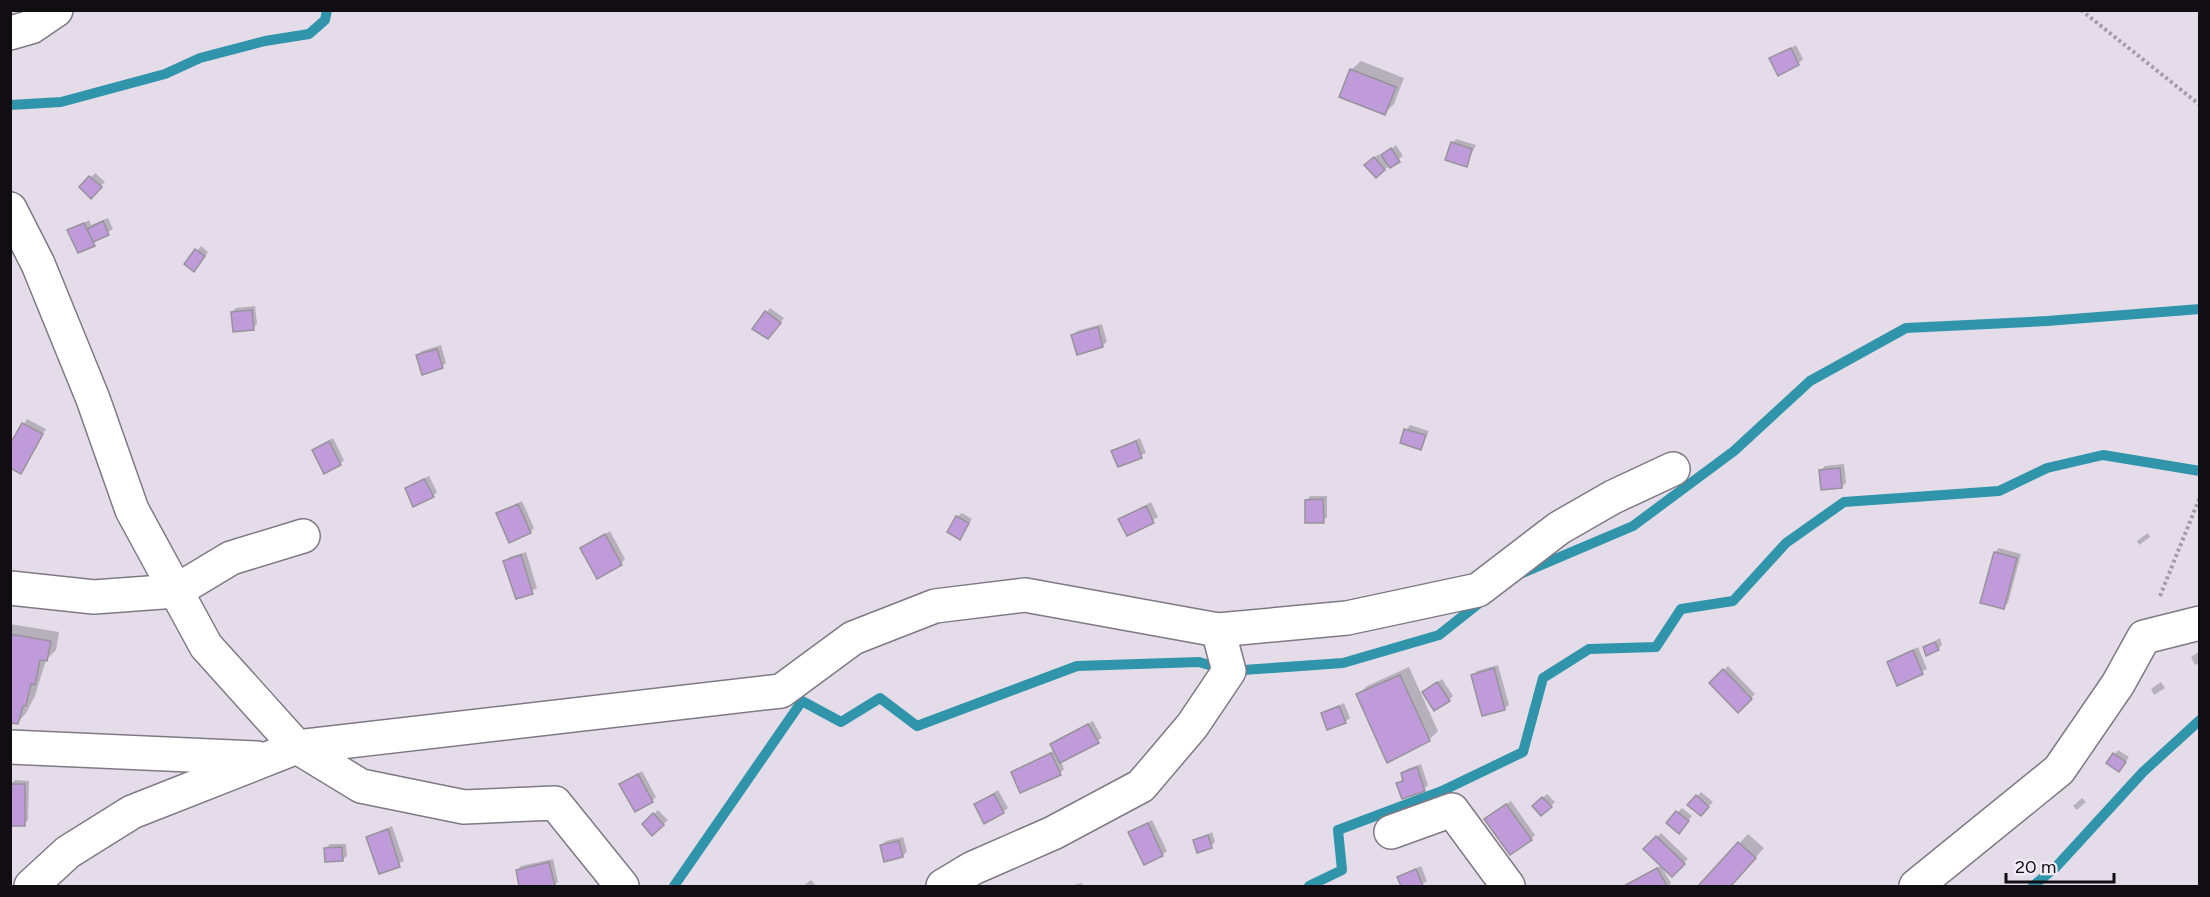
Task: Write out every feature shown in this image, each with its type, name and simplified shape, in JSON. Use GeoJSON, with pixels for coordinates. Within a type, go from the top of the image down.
{"type":"FeatureCollection","features":[{"type":"Feature","properties":{"kind":"street"},"geometry":{"type":"LineString","coordinates":[[10,33],[31,27],[56,10]]}},
{"type":"Feature","properties":{"kind":"street"},"geometry":{"type":"LineString","coordinates":[[10,210],[39,264],[93,399],[132,510],[206,646],[283,752],[361,786],[464,807],[555,803],[622,886]]}},
{"type":"Feature","properties":{"kind":"street"},"geometry":{"type":"LineString","coordinates":[[10,747],[283,752],[781,691],[853,638],[935,606],[1024,595],[1218,630],[1347,618],[1478,590],[1559,528],[1613,497],[1673,469]]}},
{"type":"Feature","properties":{"kind":"street"},"geometry":{"type":"LineString","coordinates":[[10,588],[94,597],[176,591],[231,558],[303,536]]}},
{"type":"Feature","properties":{"kind":"street"},"geometry":{"type":"LineString","coordinates":[[1917,886],[2058,770],[2118,684],[2144,637],[2199,623]]}},
{"type":"Feature","properties":{"kind":"street"},"geometry":{"type":"LineString","coordinates":[[943,886],[973,868],[1053,833],[1141,786],[1192,726],[1229,671],[1218,630]]}},
{"type":"Feature","properties":{"kind":"street"},"geometry":{"type":"LineString","coordinates":[[31,886],[68,852],[132,812],[283,752]]}},
{"type":"Feature","properties":{"kind":"street"},"geometry":{"type":"LineString","coordinates":[[1391,832],[1452,810],[1509,886]]}},
{"type":"Feature","properties":{"kind":"path"},"geometry":{"type":"LineString","coordinates":[[2081,10],[2199,105]]}},
{"type":"Feature","properties":{"kind":"path"},"geometry":{"type":"LineString","coordinates":[[2144,637],[2199,497]]}},
{"type":"Feature","properties":{"kind":"building"},"geometry":{"type":"Polygon","coordinates":[[[1791,48],[1799,65],[1778,76],[1769,58],[1791,48]]]}},
{"type":"Feature","properties":{"kind":"building"},"geometry":{"type":"Polygon","coordinates":[[[1350,69],[1396,87],[1385,115],[1339,97],[1350,69]]]}},
{"type":"Feature","properties":{"kind":"building"},"geometry":{"type":"Polygon","coordinates":[[[1451,142],[1472,149],[1467,167],[1445,160],[1451,142]]]}},
{"type":"Feature","properties":{"kind":"building"},"geometry":{"type":"Polygon","coordinates":[[[1391,148],[1400,162],[1390,168],[1381,155],[1391,148]]]}},
{"type":"Feature","properties":{"kind":"building"},"geometry":{"type":"Polygon","coordinates":[[[1374,157],[1385,170],[1376,178],[1364,165],[1374,157]]]}},
{"type":"Feature","properties":{"kind":"building"},"geometry":{"type":"Polygon","coordinates":[[[89,176],[102,187],[91,199],[79,187],[89,176]]]}},
{"type":"Feature","properties":{"kind":"building"},"geometry":{"type":"Polygon","coordinates":[[[103,221],[109,235],[93,242],[87,229],[103,221]]]}},
{"type":"Feature","properties":{"kind":"building"},"geometry":{"type":"Polygon","coordinates":[[[84,223],[95,246],[78,253],[67,230],[84,223]]]}},
{"type":"Feature","properties":{"kind":"building"},"geometry":{"type":"Polygon","coordinates":[[[195,249],[205,256],[194,272],[184,264],[195,249]]]}},
{"type":"Feature","properties":{"kind":"building"},"geometry":{"type":"Polygon","coordinates":[[[252,310],[254,330],[233,332],[231,312],[252,310]]]}},
{"type":"Feature","properties":{"kind":"building"},"geometry":{"type":"Polygon","coordinates":[[[765,311],[781,323],[768,339],[752,329],[765,311]]]}},
{"type":"Feature","properties":{"kind":"building"},"geometry":{"type":"Polygon","coordinates":[[[1098,327],[1103,347],[1077,355],[1071,335],[1098,327]]]}},
{"type":"Feature","properties":{"kind":"building"},"geometry":{"type":"Polygon","coordinates":[[[437,349],[443,368],[422,375],[416,355],[437,349]]]}},
{"type":"Feature","properties":{"kind":"building"},"geometry":{"type":"Polygon","coordinates":[[[22,423],[43,434],[21,474],[10,468],[10,444],[22,423]]]}},
{"type":"Feature","properties":{"kind":"building"},"geometry":{"type":"Polygon","coordinates":[[[1404,429],[1426,435],[1421,450],[1400,443],[1404,429]]]}},
{"type":"Feature","properties":{"kind":"building"},"geometry":{"type":"Polygon","coordinates":[[[329,441],[341,465],[324,474],[312,450],[329,441]]]}},
{"type":"Feature","properties":{"kind":"building"},"geometry":{"type":"Polygon","coordinates":[[[1136,441],[1142,458],[1118,467],[1111,451],[1136,441]]]}},
{"type":"Feature","properties":{"kind":"building"},"geometry":{"type":"Polygon","coordinates":[[[1840,468],[1842,488],[1821,490],[1819,470],[1840,468]]]}},
{"type":"Feature","properties":{"kind":"building"},"geometry":{"type":"Polygon","coordinates":[[[424,479],[434,497],[413,507],[405,488],[424,479]]]}},
{"type":"Feature","properties":{"kind":"building"},"geometry":{"type":"Polygon","coordinates":[[[1323,499],[1324,523],[1305,523],[1305,500],[1323,499]]]}},
{"type":"Feature","properties":{"kind":"building"},"geometry":{"type":"Polygon","coordinates":[[[518,504],[531,533],[509,543],[496,513],[518,504]]]}},
{"type":"Feature","properties":{"kind":"building"},"geometry":{"type":"Polygon","coordinates":[[[1146,506],[1154,523],[1127,536],[1118,519],[1146,506]]]}},
{"type":"Feature","properties":{"kind":"building"},"geometry":{"type":"Polygon","coordinates":[[[956,516],[969,523],[960,540],[947,532],[956,516]]]}},
{"type":"Feature","properties":{"kind":"building"},"geometry":{"type":"Polygon","coordinates":[[[605,534],[622,565],[597,579],[580,548],[605,534]]]}},
{"type":"Feature","properties":{"kind":"building"},"geometry":{"type":"Polygon","coordinates":[[[1994,552],[2017,558],[2004,609],[1980,603],[1994,552]]]}},
{"type":"Feature","properties":{"kind":"building"},"geometry":{"type":"Polygon","coordinates":[[[521,555],[533,594],[516,599],[503,561],[521,555]]]}},
{"type":"Feature","properties":{"kind":"building"},"geometry":{"type":"Polygon","coordinates":[[[10,634],[51,641],[47,661],[40,660],[35,685],[31,684],[26,706],[23,706],[18,724],[10,723],[10,634]]]}},
{"type":"Feature","properties":{"kind":"building"},"geometry":{"type":"Polygon","coordinates":[[[1935,642],[1939,650],[1926,656],[1923,647],[1935,642]]]}},
{"type":"Feature","properties":{"kind":"building"},"geometry":{"type":"Polygon","coordinates":[[[1913,650],[1923,674],[1897,686],[1887,662],[1913,650]]]}},
{"type":"Feature","properties":{"kind":"building"},"geometry":{"type":"Polygon","coordinates":[[[1494,668],[1505,710],[1482,716],[1471,675],[1494,668]]]}},
{"type":"Feature","properties":{"kind":"building"},"geometry":{"type":"Polygon","coordinates":[[[1723,669],[1752,699],[1738,713],[1709,683],[1723,669]]]}},
{"type":"Feature","properties":{"kind":"building"},"geometry":{"type":"Polygon","coordinates":[[[1400,675],[1430,741],[1387,763],[1356,694],[1400,675]]]}},
{"type":"Feature","properties":{"kind":"building"},"geometry":{"type":"Polygon","coordinates":[[[1437,682],[1450,701],[1434,711],[1422,692],[1437,682]]]}},
{"type":"Feature","properties":{"kind":"building"},"geometry":{"type":"Polygon","coordinates":[[[1339,706],[1346,723],[1327,730],[1321,713],[1339,706]]]}},
{"type":"Feature","properties":{"kind":"building"},"geometry":{"type":"Polygon","coordinates":[[[1088,724],[1099,743],[1060,763],[1050,744],[1088,724]]]}},
{"type":"Feature","properties":{"kind":"building"},"geometry":{"type":"Polygon","coordinates":[[[1051,753],[1061,775],[1020,793],[1011,772],[1051,753]]]}},
{"type":"Feature","properties":{"kind":"building"},"geometry":{"type":"Polygon","coordinates":[[[2113,753],[2126,762],[2119,772],[2106,763],[2113,753]]]}},
{"type":"Feature","properties":{"kind":"building"},"geometry":{"type":"Polygon","coordinates":[[[1417,767],[1425,791],[1402,799],[1396,783],[1403,781],[1401,773],[1417,767]]]}},
{"type":"Feature","properties":{"kind":"building"},"geometry":{"type":"Polygon","coordinates":[[[638,774],[653,802],[635,812],[619,784],[638,774]]]}},
{"type":"Feature","properties":{"kind":"building"},"geometry":{"type":"Polygon","coordinates":[[[10,784],[25,784],[25,826],[10,826],[10,784]]]}},
{"type":"Feature","properties":{"kind":"building"},"geometry":{"type":"Polygon","coordinates":[[[994,794],[1004,813],[984,824],[974,804],[994,794]]]}},
{"type":"Feature","properties":{"kind":"building"},"geometry":{"type":"Polygon","coordinates":[[[1696,795],[1709,807],[1701,816],[1687,805],[1696,795]]]}},
{"type":"Feature","properties":{"kind":"building"},"geometry":{"type":"Polygon","coordinates":[[[1542,797],[1552,807],[1541,816],[1532,806],[1542,797]]]}},
{"type":"Feature","properties":{"kind":"building"},"geometry":{"type":"Polygon","coordinates":[[[1506,804],[1532,840],[1510,855],[1484,819],[1506,804]]]}},
{"type":"Feature","properties":{"kind":"building"},"geometry":{"type":"Polygon","coordinates":[[[1676,811],[1689,821],[1679,834],[1666,823],[1676,811]]]}},
{"type":"Feature","properties":{"kind":"building"},"geometry":{"type":"Polygon","coordinates":[[[653,813],[664,825],[652,836],[642,824],[653,813]]]}},
{"type":"Feature","properties":{"kind":"building"},"geometry":{"type":"Polygon","coordinates":[[[1148,823],[1163,856],[1144,865],[1128,832],[1148,823]]]}},
{"type":"Feature","properties":{"kind":"building"},"geometry":{"type":"Polygon","coordinates":[[[388,829],[400,867],[379,874],[366,837],[388,829]]]}},
{"type":"Feature","properties":{"kind":"building"},"geometry":{"type":"Polygon","coordinates":[[[1208,835],[1212,848],[1197,853],[1193,840],[1208,835]]]}},
{"type":"Feature","properties":{"kind":"building"},"geometry":{"type":"Polygon","coordinates":[[[1656,836],[1685,864],[1672,877],[1643,849],[1656,836]]]}},
{"type":"Feature","properties":{"kind":"building"},"geometry":{"type":"Polygon","coordinates":[[[899,841],[903,857],[884,862],[880,845],[899,841]]]}},
{"type":"Feature","properties":{"kind":"building"},"geometry":{"type":"Polygon","coordinates":[[[1738,842],[1756,858],[1731,886],[1698,886],[1738,842]]]}},
{"type":"Feature","properties":{"kind":"building"},"geometry":{"type":"Polygon","coordinates":[[[342,847],[343,861],[325,862],[324,848],[342,847]]]}},
{"type":"Feature","properties":{"kind":"building"},"geometry":{"type":"Polygon","coordinates":[[[549,862],[555,886],[519,886],[516,870],[549,862]]]}},
{"type":"Feature","properties":{"kind":"building"},"geometry":{"type":"Polygon","coordinates":[[[1657,868],[1667,886],[1624,886],[1657,868]]]}},
{"type":"Feature","properties":{"kind":"building"},"geometry":{"type":"Polygon","coordinates":[[[1416,869],[1423,886],[1401,886],[1397,877],[1416,869]]]}},
{"type":"Feature","properties":{"kind":"waterway"},"geometry":{"type":"LineString","coordinates":[[10,105],[61,102],[165,74],[200,58],[265,41],[309,34],[325,20],[327,10]]}},
{"type":"Feature","properties":{"kind":"waterway"},"geometry":{"type":"LineString","coordinates":[[1520,574],[1633,526],[1734,451],[1810,381],[1906,328],[2047,321],[2200,309]]}},
{"type":"Feature","properties":{"kind":"waterway"},"geometry":{"type":"LineString","coordinates":[[1309,886],[1342,870],[1338,830],[1442,791],[1523,752],[1543,678],[1589,649],[1656,647],[1681,609],[1733,601],[1786,543],[1844,502],[1999,491],[2047,468],[2103,455],[2200,471]]}},
{"type":"Feature","properties":{"kind":"waterway"},"geometry":{"type":"LineString","coordinates":[[674,886],[802,701],[841,722],[880,698],[917,726],[1077,666],[1199,662],[1229,671],[1343,663],[1439,635],[1483,600]]}},
{"type":"Feature","properties":{"kind":"waterway"},"geometry":{"type":"LineString","coordinates":[[2033,886],[2055,868],[2143,772],[2200,720]]}}]}
